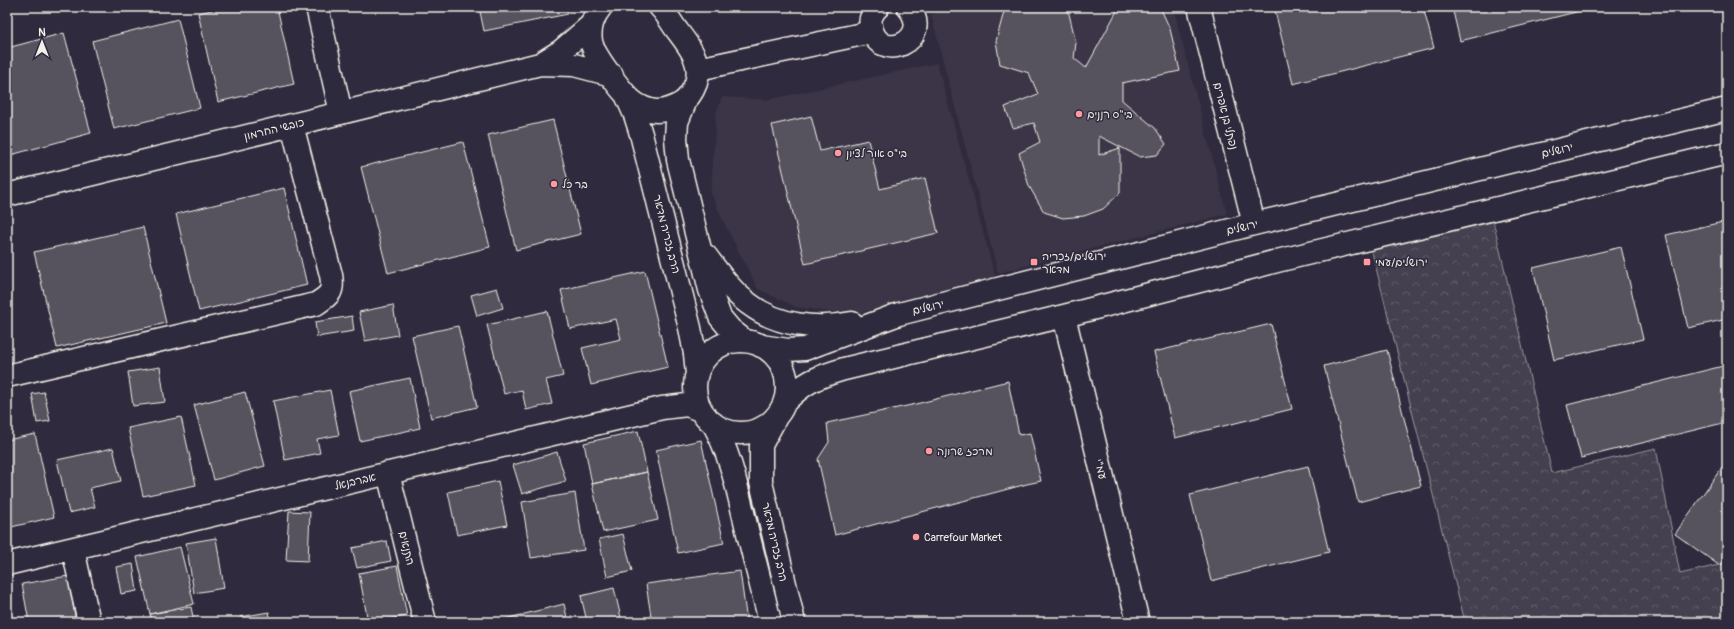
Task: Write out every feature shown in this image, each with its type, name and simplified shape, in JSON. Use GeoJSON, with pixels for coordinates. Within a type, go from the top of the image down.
{"type":"FeatureCollection","features":[{"type":"Feature","properties":{"kind":"street"},"geometry":{"type":"LineString","coordinates":[[317,7],[341,113]]}},
{"type":"Feature","properties":{"kind":"street"},"geometry":{"type":"LineString","coordinates":[[660,7],[695,56],[698,69],[698,77],[693,90],[686,100],[677,122],[676,138],[678,160],[710,290],[720,317],[730,329],[753,344],[772,353],[781,364],[786,377],[787,390],[780,410]]}},
{"type":"Feature","properties":{"kind":"street"},"geometry":{"type":"LineString","coordinates":[[878,7],[872,16],[870,23],[872,32],[876,39],[882,44],[890,46],[898,46],[906,43],[915,30],[915,19],[908,7]]}},
{"type":"Feature","properties":{"kind":"street","name":"נפתלי בן אפרים"},"geometry":{"type":"LineString","coordinates":[[1199,7],[1254,224]]}},
{"type":"Feature","properties":{"kind":"street"},"geometry":{"type":"LineString","coordinates":[[597,13],[591,39],[592,47],[627,96],[638,106],[651,110],[664,111],[674,108],[686,100]]}},
{"type":"Feature","properties":{"kind":"street","name":"כובשי החרמון"},"geometry":{"type":"LineString","coordinates":[[540,64],[561,51],[597,13]]}},
{"type":"Feature","properties":{"kind":"street"},"geometry":{"type":"LineString","coordinates":[[698,69],[872,32]]}},
{"type":"Feature","properties":{"kind":"street","name":"כובשי החרמון"},"geometry":{"type":"LineString","coordinates":[[7,195],[540,64],[574,65],[612,75]]}},
{"type":"Feature","properties":{"kind":"street","name":"הרב זכריה מדאר"},"geometry":{"type":"LineString","coordinates":[[627,96],[635,114],[641,134],[679,282],[695,354],[697,374]]}},
{"type":"Feature","properties":{"kind":"street","name":"ירושלים"},"geometry":{"type":"LineString","coordinates":[[753,344],[788,350],[805,349],[899,314],[1254,224],[1727,109]]}},
{"type":"Feature","properties":{"kind":"street"},"geometry":{"type":"LineString","coordinates":[[7,376],[316,304],[329,296],[333,286],[331,275],[292,125]]}},
{"type":"Feature","properties":{"kind":"street"},"geometry":{"type":"LineString","coordinates":[[708,417],[725,430],[739,433],[753,431],[765,426],[794,392],[818,377],[852,367],[1064,316],[1281,260],[1727,153]]}},
{"type":"Feature","properties":{"kind":"street"},"geometry":{"type":"LineString","coordinates":[[700,247],[723,280],[749,304],[779,320],[804,326],[833,327],[899,314]]}},
{"type":"Feature","properties":{"kind":"street","name":"עמ\"י"},"geometry":{"type":"LineString","coordinates":[[1064,316],[1138,622]]}},
{"type":"Feature","properties":{"kind":"street"},"geometry":{"type":"LineString","coordinates":[[753,344],[733,342],[715,350],[703,362],[697,374],[695,387],[697,400],[720,435],[728,458],[738,491],[770,622]]}},
{"type":"Feature","properties":{"kind":"street","name":"אברבנאל"},"geometry":{"type":"LineString","coordinates":[[7,564],[662,408],[687,405],[708,417]]}},
{"type":"Feature","properties":{"kind":"street","name":"הרב זכריה מדאר"},"geometry":{"type":"LineString","coordinates":[[780,410],[761,445],[761,482],[794,622]]}},
{"type":"Feature","properties":{"kind":"street","name":"התנאים"},"geometry":{"type":"LineString","coordinates":[[388,473],[425,622]]}},
{"type":"Feature","properties":{"kind":"street"},"geometry":{"type":"LineString","coordinates":[[73,549],[89,622]]}},
{"type":"Feature","properties":{"kind":"shaded area","name":"בי\"ס רננים"},"geometry":{"type":"Polygon","coordinates":[[[959,7],[1173,7],[1227,214],[998,273],[931,14],[959,7]]]}},
{"type":"Feature","properties":{"kind":"shaded area","name":"בי\"ס אור לציון"},"geometry":{"type":"Polygon","coordinates":[[[937,63],[995,276],[852,315],[796,307],[758,289],[726,227],[711,193],[716,113],[722,97],[767,100],[937,63]]]}},
{"type":"Feature","properties":{"kind":"green space"},"geometry":{"type":"Polygon","coordinates":[[[1493,220],[1552,473],[1656,448],[1680,574],[1727,563],[1727,622],[1465,622],[1371,248],[1493,220]]]}},
{"type":"Feature","properties":{"kind":"building"},"geometry":{"type":"Polygon","coordinates":[[[225,7],[277,7],[294,84],[218,102],[198,13],[225,7]]]}},
{"type":"Feature","properties":{"kind":"building"},"geometry":{"type":"Polygon","coordinates":[[[479,7],[566,7],[568,14],[484,31],[479,7]]]}},
{"type":"Feature","properties":{"kind":"building","name":"בי\"ס רננים"},"geometry":{"type":"Polygon","coordinates":[[[1064,7],[1069,14],[1076,43],[1074,58],[1086,68],[1119,7],[1160,7],[1170,29],[1180,71],[1122,83],[1122,100],[1155,128],[1166,144],[1157,155],[1140,157],[1099,136],[1099,155],[1120,148],[1120,193],[1103,209],[1084,216],[1063,218],[1044,212],[1029,186],[1019,153],[1040,142],[1034,123],[1013,128],[1005,107],[1038,94],[1029,73],[1000,64],[996,41],[1005,8],[1064,7]]]}},
{"type":"Feature","properties":{"kind":"building"},"geometry":{"type":"Polygon","coordinates":[[[1274,7],[1423,7],[1434,48],[1293,84],[1274,7]]]}},
{"type":"Feature","properties":{"kind":"building"},"geometry":{"type":"Polygon","coordinates":[[[1452,7],[1596,7],[1460,41],[1452,7]]]}},
{"type":"Feature","properties":{"kind":"building"},"geometry":{"type":"Polygon","coordinates":[[[178,19],[200,108],[114,129],[92,41],[178,19]]]}},
{"type":"Feature","properties":{"kind":"building"},"geometry":{"type":"Polygon","coordinates":[[[64,33],[91,133],[7,156],[7,48],[64,33]]]}},
{"type":"Feature","properties":{"kind":"building","name":"בי\"ס אור לציון"},"geometry":{"type":"Polygon","coordinates":[[[811,116],[820,151],[868,140],[880,189],[925,178],[938,233],[805,264],[772,125],[811,116]]]}},
{"type":"Feature","properties":{"kind":"building"},"geometry":{"type":"Polygon","coordinates":[[[553,120],[581,234],[516,250],[488,135],[553,120]]]}},
{"type":"Feature","properties":{"kind":"building"},"geometry":{"type":"Polygon","coordinates":[[[463,142],[490,247],[388,273],[361,167],[463,142]]]}},
{"type":"Feature","properties":{"kind":"building"},"geometry":{"type":"Polygon","coordinates":[[[284,188],[307,285],[199,311],[176,214],[284,188]]]}},
{"type":"Feature","properties":{"kind":"building"},"geometry":{"type":"Polygon","coordinates":[[[1727,221],[1727,319],[1688,328],[1666,235],[1727,221]]]}},
{"type":"Feature","properties":{"kind":"building"},"geometry":{"type":"Polygon","coordinates":[[[143,227],[166,323],[57,348],[34,252],[143,227]]]}},
{"type":"Feature","properties":{"kind":"building"},"geometry":{"type":"Polygon","coordinates":[[[1621,247],[1643,339],[1554,360],[1533,268],[1621,247]]]}},
{"type":"Feature","properties":{"kind":"building"},"geometry":{"type":"Polygon","coordinates":[[[645,271],[668,367],[591,385],[582,348],[621,339],[616,319],[570,329],[561,290],[645,271]]]}},
{"type":"Feature","properties":{"kind":"building"},"geometry":{"type":"Polygon","coordinates":[[[497,288],[503,308],[477,316],[471,295],[497,288]]]}},
{"type":"Feature","properties":{"kind":"building"},"geometry":{"type":"Polygon","coordinates":[[[393,305],[398,335],[365,341],[359,312],[393,305]]]}},
{"type":"Feature","properties":{"kind":"building"},"geometry":{"type":"Polygon","coordinates":[[[547,311],[563,376],[546,380],[552,404],[526,410],[522,390],[504,394],[487,325],[547,311]]]}},
{"type":"Feature","properties":{"kind":"building"},"geometry":{"type":"Polygon","coordinates":[[[352,316],[354,331],[317,337],[315,322],[352,316]]]}},
{"type":"Feature","properties":{"kind":"building"},"geometry":{"type":"Polygon","coordinates":[[[1271,324],[1292,409],[1175,438],[1154,352],[1271,324]]]}},
{"type":"Feature","properties":{"kind":"building"},"geometry":{"type":"Polygon","coordinates":[[[458,326],[477,407],[431,418],[412,336],[458,326]]]}},
{"type":"Feature","properties":{"kind":"building"},"geometry":{"type":"Polygon","coordinates":[[[1387,350],[1421,486],[1358,502],[1324,366],[1387,350]]]}},
{"type":"Feature","properties":{"kind":"building"},"geometry":{"type":"Polygon","coordinates":[[[1727,365],[1727,422],[1581,458],[1567,405],[1727,365]]]}},
{"type":"Feature","properties":{"kind":"building"},"geometry":{"type":"Polygon","coordinates":[[[160,367],[165,402],[133,406],[128,372],[160,367]]]}},
{"type":"Feature","properties":{"kind":"building"},"geometry":{"type":"Polygon","coordinates":[[[410,378],[420,428],[360,441],[349,391],[410,378]]]}},
{"type":"Feature","properties":{"kind":"building","name":"מרכז שרונה"},"geometry":{"type":"Polygon","coordinates":[[[1008,381],[1019,435],[1030,433],[1041,481],[835,535],[818,459],[829,442],[827,423],[916,404],[1008,381]]]}},
{"type":"Feature","properties":{"kind":"building"},"geometry":{"type":"Polygon","coordinates":[[[330,390],[339,435],[317,439],[320,453],[285,460],[273,401],[330,390]]]}},
{"type":"Feature","properties":{"kind":"building"},"geometry":{"type":"Polygon","coordinates":[[[44,392],[50,421],[37,423],[32,394],[44,392]]]}},
{"type":"Feature","properties":{"kind":"building"},"geometry":{"type":"Polygon","coordinates":[[[245,392],[265,466],[214,480],[194,405],[245,392]]]}},
{"type":"Feature","properties":{"kind":"building"},"geometry":{"type":"Polygon","coordinates":[[[181,417],[196,485],[143,496],[128,428],[181,417]]]}},
{"type":"Feature","properties":{"kind":"building"},"geometry":{"type":"Polygon","coordinates":[[[638,431],[647,472],[592,484],[584,443],[638,431]]]}},
{"type":"Feature","properties":{"kind":"building"},"geometry":{"type":"Polygon","coordinates":[[[35,434],[54,517],[7,528],[7,440],[35,434]]]}},
{"type":"Feature","properties":{"kind":"building"},"geometry":{"type":"Polygon","coordinates":[[[701,440],[724,543],[678,553],[656,450],[701,440]]]}},
{"type":"Feature","properties":{"kind":"building"},"geometry":{"type":"Polygon","coordinates":[[[113,448],[121,481],[90,488],[95,507],[69,513],[57,460],[113,448]]]}},
{"type":"Feature","properties":{"kind":"building"},"geometry":{"type":"Polygon","coordinates":[[[557,452],[566,481],[522,494],[513,465],[557,452]]]}},
{"type":"Feature","properties":{"kind":"building"},"geometry":{"type":"Polygon","coordinates":[[[1727,460],[1727,556],[1720,566],[1675,534],[1727,460]]]}},
{"type":"Feature","properties":{"kind":"building"},"geometry":{"type":"Polygon","coordinates":[[[1308,466],[1329,552],[1211,581],[1190,495],[1308,466]]]}},
{"type":"Feature","properties":{"kind":"building"},"geometry":{"type":"Polygon","coordinates":[[[647,472],[658,520],[603,532],[592,484],[647,472]]]}},
{"type":"Feature","properties":{"kind":"building"},"geometry":{"type":"Polygon","coordinates":[[[498,481],[507,525],[457,535],[448,492],[498,481]]]}},
{"type":"Feature","properties":{"kind":"building"},"geometry":{"type":"Polygon","coordinates":[[[575,493],[584,550],[531,558],[522,502],[575,493]]]}},
{"type":"Feature","properties":{"kind":"building"},"geometry":{"type":"Polygon","coordinates":[[[289,511],[310,512],[308,561],[286,560],[289,511]]]}},
{"type":"Feature","properties":{"kind":"building"},"geometry":{"type":"Polygon","coordinates":[[[623,534],[632,571],[607,577],[599,539],[623,534]]]}},
{"type":"Feature","properties":{"kind":"building"},"geometry":{"type":"Polygon","coordinates":[[[216,538],[224,588],[194,593],[186,543],[216,538]]]}},
{"type":"Feature","properties":{"kind":"building"},"geometry":{"type":"Polygon","coordinates":[[[387,541],[391,561],[357,568],[352,548],[387,541]]]}},
{"type":"Feature","properties":{"kind":"building"},"geometry":{"type":"Polygon","coordinates":[[[180,547],[194,604],[150,614],[137,557],[180,547]]]}},
{"type":"Feature","properties":{"kind":"building"},"geometry":{"type":"Polygon","coordinates":[[[133,564],[137,591],[121,594],[116,567],[133,564]]]}},
{"type":"Feature","properties":{"kind":"building"},"geometry":{"type":"Polygon","coordinates":[[[397,566],[407,616],[368,622],[359,573],[397,566]]]}},
{"type":"Feature","properties":{"kind":"building"},"geometry":{"type":"Polygon","coordinates":[[[740,571],[747,622],[652,622],[646,584],[740,571]]]}},
{"type":"Feature","properties":{"kind":"building"},"geometry":{"type":"Polygon","coordinates":[[[68,576],[76,622],[29,622],[22,584],[68,576]]]}},
{"type":"Feature","properties":{"kind":"building"},"geometry":{"type":"Polygon","coordinates":[[[614,588],[622,622],[587,622],[581,596],[614,588]]]}},
{"type":"Feature","properties":{"kind":"building"},"geometry":{"type":"Polygon","coordinates":[[[564,604],[568,622],[493,622],[564,604]]]}},
{"type":"Feature","properties":{"kind":"building"},"geometry":{"type":"Polygon","coordinates":[[[191,607],[194,622],[152,622],[150,614],[191,607]]]}},
{"type":"Feature","properties":{"kind":"building"},"geometry":{"type":"Polygon","coordinates":[[[269,612],[271,622],[241,622],[240,617],[269,612]]]}},
{"type":"Feature","properties":{"kind":"building"},"geometry":{"type":"Polygon","coordinates":[[[1348,617],[1349,622],[1327,622],[1348,617]]]}},
{"type":"Feature","properties":{"kind":"place","name":"בי\"ס רננים"},"geometry":{"type":"Point","coordinates":[1079,114]}},
{"type":"Feature","properties":{"kind":"place","name":"בי\"ס אור לציון"},"geometry":{"type":"Point","coordinates":[838,153]}},
{"type":"Feature","properties":{"kind":"place","name":"בר כל"},"geometry":{"type":"Point","coordinates":[554,184]}},
{"type":"Feature","properties":{"kind":"place","name":"ירושלים/זכריה מדאר"},"geometry":{"type":"Point","coordinates":[1034,262]}},
{"type":"Feature","properties":{"kind":"place","name":"ירושלים/עמי"},"geometry":{"type":"Point","coordinates":[1367,262]}},
{"type":"Feature","properties":{"kind":"place","name":"מרכז שרונה"},"geometry":{"type":"Point","coordinates":[929,451]}},
{"type":"Feature","properties":{"kind":"place","name":"Carrefour Market"},"geometry":{"type":"Point","coordinates":[916,537]}}]}
